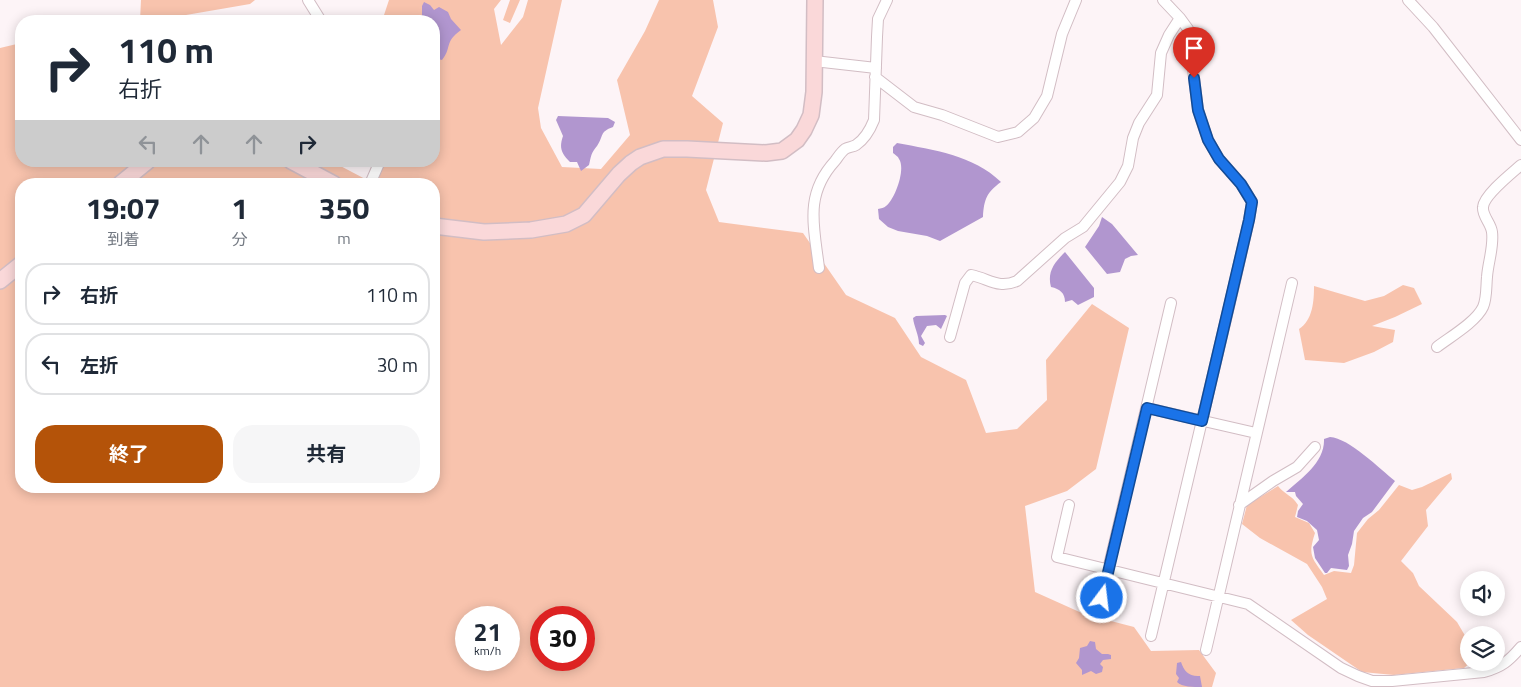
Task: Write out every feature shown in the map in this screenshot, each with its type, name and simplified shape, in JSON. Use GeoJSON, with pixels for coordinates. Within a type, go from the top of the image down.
{"type":"FeatureCollection","features":[{"type":"Feature","properties":{"kind":"street"},"geometry":{"type":"LineString","coordinates":[[308,0],[317,15]]}},
{"type":"Feature","properties":{"kind":"street"},"geometry":{"type":"LineString","coordinates":[[440,227],[484,232],[531,230],[566,224],[584,215],[619,174],[631,163],[640,157],[663,149],[766,154],[782,151],[797,140],[811,116],[814,92],[815,0]]}},
{"type":"Feature","properties":{"kind":"street"},"geometry":{"type":"LineString","coordinates":[[819,268],[813,202],[818,185],[826,171],[846,148],[856,145],[869,132],[874,120],[878,19],[887,0]]}},
{"type":"Feature","properties":{"kind":"street"},"geometry":{"type":"LineString","coordinates":[[814,61],[876,73],[914,107],[942,114],[998,136],[1018,132],[1034,118],[1046,96],[1062,34],[1076,0]]}},
{"type":"Feature","properties":{"kind":"street"},"geometry":{"type":"LineString","coordinates":[[1151,636],[1252,202],[1241,184],[1219,159],[1208,140],[1198,110],[1188,29],[1163,0]]}},
{"type":"Feature","properties":{"kind":"street"},"geometry":{"type":"LineString","coordinates":[[1408,0],[1433,26],[1521,140]]}},
{"type":"Feature","properties":{"kind":"street"},"geometry":{"type":"LineString","coordinates":[[950,337],[966,283],[971,275],[997,284],[1008,285],[1017,281],[1065,238],[1083,227],[1120,182],[1128,166],[1133,138],[1139,123],[1157,96],[1161,52],[1180,18]]}},
{"type":"Feature","properties":{"kind":"street"},"geometry":{"type":"LineString","coordinates":[[1437,347],[1476,317],[1483,307],[1492,252],[1492,230],[1482,207],[1485,200],[1499,184],[1521,166]]}},
{"type":"Feature","properties":{"kind":"street"},"geometry":{"type":"LineString","coordinates":[[127,178],[141,167]]}},
{"type":"Feature","properties":{"kind":"street"},"geometry":{"type":"LineString","coordinates":[[301,167],[323,178]]}},
{"type":"Feature","properties":{"kind":"street"},"geometry":{"type":"LineString","coordinates":[[0,281],[15,269]]}},
{"type":"Feature","properties":{"kind":"street"},"geometry":{"type":"LineString","coordinates":[[1206,650],[1292,282]]}},
{"type":"Feature","properties":{"kind":"street"},"geometry":{"type":"LineString","coordinates":[[1098,612],[1172,303]]}},
{"type":"Feature","properties":{"kind":"street"},"geometry":{"type":"LineString","coordinates":[[1147,408],[1256,433]]}},
{"type":"Feature","properties":{"kind":"street"},"geometry":{"type":"LineString","coordinates":[[1239,505],[1297,467],[1315,447]]}},
{"type":"Feature","properties":{"kind":"street"},"geometry":{"type":"LineString","coordinates":[[1070,505],[1057,557],[1248,604],[1341,668],[1372,681],[1392,681],[1484,672],[1498,668],[1511,659],[1521,647]]}},
{"type":"Feature","properties":{"kind":"shaded area"},"geometry":{"type":"Polygon","coordinates":[[[141,0],[255,0],[250,4],[186,15],[140,15],[141,0]]]}},
{"type":"Feature","properties":{"kind":"shaded area"},"geometry":{"type":"Polygon","coordinates":[[[389,0],[501,0],[494,9],[501,45],[523,17],[528,0],[562,0],[538,108],[541,128],[562,167],[601,169],[630,135],[617,80],[645,31],[659,0],[713,0],[718,27],[692,96],[723,123],[706,190],[719,222],[803,233],[846,295],[895,318],[921,357],[966,380],[986,433],[1017,429],[1047,400],[1046,360],[1092,304],[1129,328],[1096,469],[1067,491],[1025,506],[1035,592],[1084,614],[1134,627],[1151,651],[1199,650],[1216,673],[1212,687],[0,687],[0,48],[15,44],[15,167],[342,167],[363,178],[15,178],[15,493],[440,493],[440,178],[370,178],[375,167],[440,167],[440,15],[384,15],[389,0]]]}},
{"type":"Feature","properties":{"kind":"shaded area"},"geometry":{"type":"Polygon","coordinates":[[[510,0],[520,0],[510,23],[503,20],[510,0]]]}},
{"type":"Feature","properties":{"kind":"shaded area"},"geometry":{"type":"Polygon","coordinates":[[[424,2],[434,10],[439,7],[448,12],[451,19],[461,30],[452,38],[442,60],[440,60],[440,15],[422,15],[424,2]]]}},
{"type":"Feature","properties":{"kind":"shaded area"},"geometry":{"type":"Polygon","coordinates":[[[558,116],[608,118],[615,122],[613,127],[604,133],[592,153],[589,165],[581,171],[577,162],[570,162],[563,153],[561,144],[563,136],[556,120],[558,116]]]}},
{"type":"Feature","properties":{"kind":"shaded area"},"geometry":{"type":"Polygon","coordinates":[[[897,143],[939,151],[966,160],[978,165],[1001,182],[987,196],[983,217],[940,241],[888,227],[879,219],[878,209],[884,207],[893,197],[898,184],[901,164],[898,157],[893,153],[893,147],[897,143]]]}},
{"type":"Feature","properties":{"kind":"shaded area"},"geometry":{"type":"Polygon","coordinates":[[[1102,217],[1112,224],[1138,255],[1125,259],[1120,272],[1107,274],[1085,247],[1099,226],[1102,217]]]}},
{"type":"Feature","properties":{"kind":"shaded area"},"geometry":{"type":"Polygon","coordinates":[[[1065,252],[1094,288],[1094,297],[1078,305],[1072,300],[1065,302],[1061,292],[1051,287],[1050,277],[1052,268],[1065,252]]]}},
{"type":"Feature","properties":{"kind":"shaded area"},"geometry":{"type":"Polygon","coordinates":[[[1403,285],[1414,288],[1422,304],[1372,326],[1395,330],[1393,342],[1374,352],[1344,363],[1305,360],[1299,329],[1310,315],[1314,286],[1365,301],[1384,296],[1403,285]]]}},
{"type":"Feature","properties":{"kind":"shaded area"},"geometry":{"type":"Polygon","coordinates":[[[916,316],[947,316],[941,329],[936,325],[927,326],[921,336],[925,343],[923,346],[919,344],[913,318],[916,316]]]}},
{"type":"Feature","properties":{"kind":"shaded area"},"geometry":{"type":"Polygon","coordinates":[[[1330,437],[1355,448],[1395,481],[1372,512],[1363,518],[1354,531],[1348,555],[1349,566],[1347,570],[1331,568],[1325,573],[1315,558],[1313,547],[1319,540],[1317,530],[1307,521],[1297,517],[1298,511],[1303,504],[1295,492],[1286,492],[1317,462],[1321,455],[1324,439],[1330,437]]]}},
{"type":"Feature","properties":{"kind":"shaded area"},"geometry":{"type":"Polygon","coordinates":[[[1451,473],[1452,479],[1426,510],[1428,526],[1401,561],[1413,573],[1419,586],[1460,627],[1460,668],[1394,675],[1362,672],[1308,635],[1291,620],[1327,599],[1322,587],[1307,564],[1260,538],[1242,524],[1247,505],[1278,486],[1298,505],[1295,517],[1309,523],[1315,533],[1311,551],[1312,556],[1324,575],[1334,571],[1351,573],[1354,565],[1357,533],[1368,519],[1379,510],[1399,485],[1412,490],[1451,473]]]}},
{"type":"Feature","properties":{"kind":"shaded area"},"geometry":{"type":"Polygon","coordinates":[[[1090,641],[1095,642],[1096,649],[1102,654],[1111,655],[1111,659],[1103,660],[1100,664],[1103,667],[1102,672],[1096,674],[1091,671],[1082,675],[1082,670],[1076,663],[1079,658],[1080,648],[1087,646],[1090,641]]]}},
{"type":"Feature","properties":{"kind":"shaded area"},"geometry":{"type":"Polygon","coordinates":[[[1181,662],[1188,673],[1193,676],[1200,676],[1202,687],[1185,686],[1177,682],[1179,678],[1176,674],[1177,663],[1181,662]]]}},
{"type":"Feature","properties":{"kind":"route"},"geometry":{"type":"LineString","coordinates":[[1102,598],[1147,408],[1202,421],[1249,220],[1252,202],[1241,184],[1219,159],[1208,140],[1198,110],[1194,78]]}}]}
